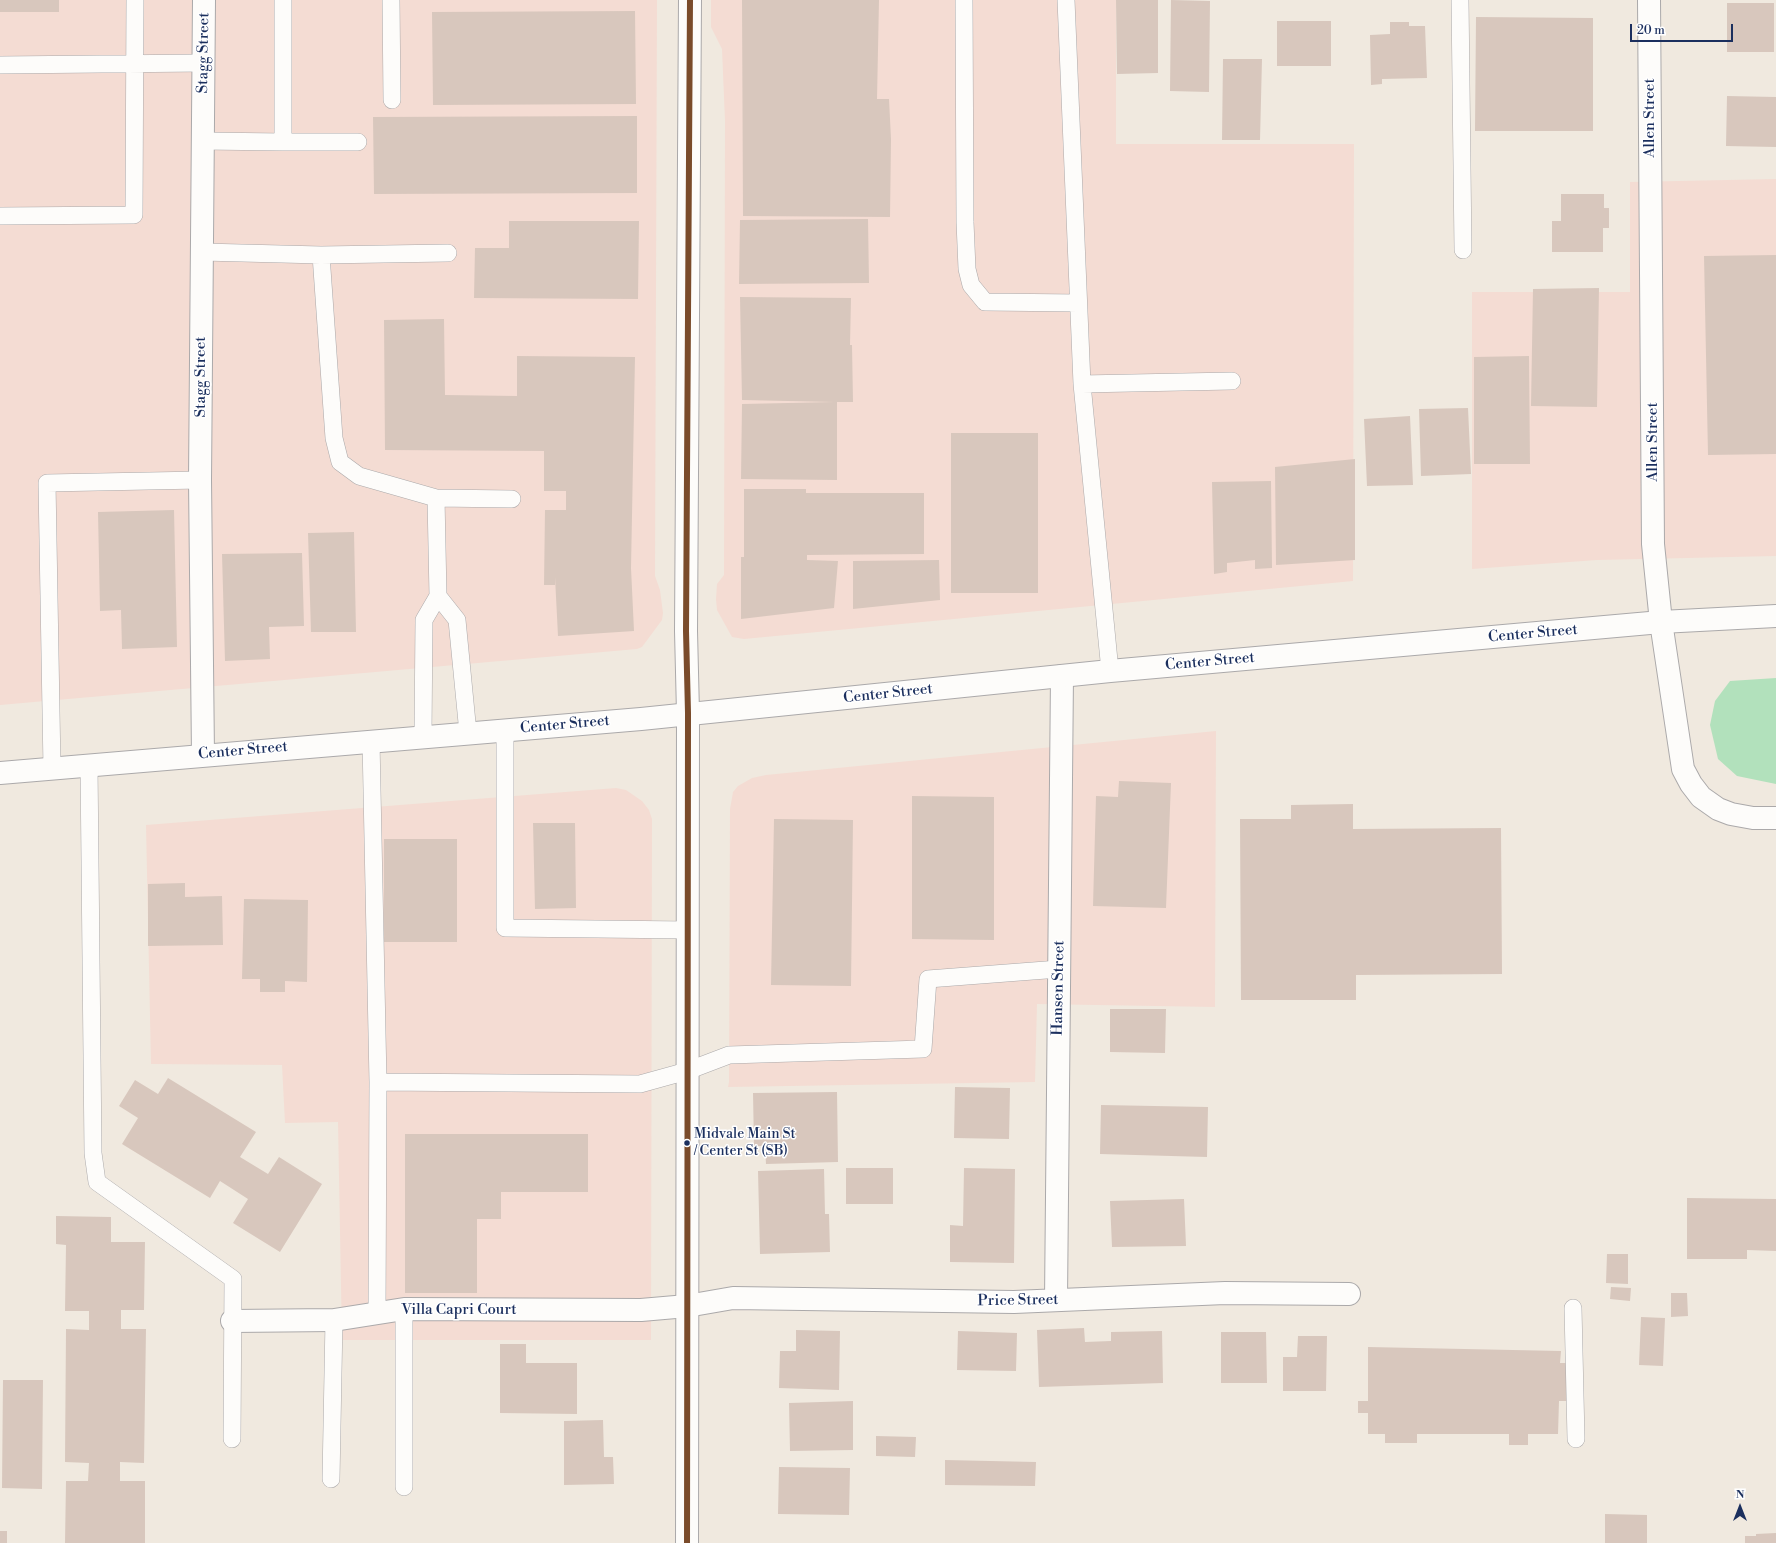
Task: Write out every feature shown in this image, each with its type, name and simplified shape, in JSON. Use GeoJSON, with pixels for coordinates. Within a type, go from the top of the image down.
{"type":"FeatureCollection","features":[{"type":"Feature","properties":{"kind":"street","name":"Stagg Street"},"geometry":{"type":"LineString","coordinates":[[202,755],[200,480],[204,0]]}},
{"type":"Feature","properties":{"kind":"street"},"geometry":{"type":"LineString","coordinates":[[687,1543],[688,713],[686,631],[690,0]]}},
{"type":"Feature","properties":{"kind":"street","name":"Allen Street"},"geometry":{"type":"LineString","coordinates":[[1649,0],[1653,544],[1661,622],[1683,769],[1690,784],[1701,796],[1718,809],[1739,816],[1776,818]]}},
{"type":"Feature","properties":{"kind":"street","name":"Center Street"},"geometry":{"type":"LineString","coordinates":[[0,773],[688,713],[1062,676],[1661,622],[1776,616]]}},
{"type":"Feature","properties":{"kind":"street","name":"Hansen Street"},"geometry":{"type":"LineString","coordinates":[[1056,1300],[1062,676]]}},
{"type":"Feature","properties":{"kind":"street","name":"Price Street"},"geometry":{"type":"LineString","coordinates":[[687,1306],[733,1298],[1014,1302],[1225,1293],[1349,1294]]}},
{"type":"Feature","properties":{"kind":"street","name":"Villa Capri Court"},"geometry":{"type":"LineString","coordinates":[[232,1321],[334,1320],[404,1309],[640,1310],[687,1306]]}},
{"type":"Feature","properties":{"kind":"lane"},"geometry":{"type":"LineString","coordinates":[[0,216],[134,216],[135,0]]}},
{"type":"Feature","properties":{"kind":"lane"},"geometry":{"type":"LineString","coordinates":[[283,0],[283,142]]}},
{"type":"Feature","properties":{"kind":"lane"},"geometry":{"type":"LineString","coordinates":[[392,0],[392,100]]}},
{"type":"Feature","properties":{"kind":"lane"},"geometry":{"type":"LineString","coordinates":[[964,0],[965,222],[967,269],[971,286],[985,302],[1078,303]]}},
{"type":"Feature","properties":{"kind":"lane"},"geometry":{"type":"LineString","coordinates":[[1066,0],[1082,384],[1110,672]]}},
{"type":"Feature","properties":{"kind":"lane"},"geometry":{"type":"LineString","coordinates":[[1460,0],[1463,250]]}},
{"type":"Feature","properties":{"kind":"lane"},"geometry":{"type":"LineString","coordinates":[[0,65],[203,64]]}},
{"type":"Feature","properties":{"kind":"lane"},"geometry":{"type":"LineString","coordinates":[[203,141],[358,142]]}},
{"type":"Feature","properties":{"kind":"lane"},"geometry":{"type":"LineString","coordinates":[[202,252],[321,254],[448,253]]}},
{"type":"Feature","properties":{"kind":"lane"},"geometry":{"type":"LineString","coordinates":[[321,254],[334,438],[340,462],[359,476],[436,498],[512,499]]}},
{"type":"Feature","properties":{"kind":"lane"},"geometry":{"type":"LineString","coordinates":[[1082,384],[1232,381]]}},
{"type":"Feature","properties":{"kind":"lane"},"geometry":{"type":"LineString","coordinates":[[52,768],[47,483],[200,480]]}},
{"type":"Feature","properties":{"kind":"lane"},"geometry":{"type":"LineString","coordinates":[[423,736],[424,620],[438,596],[436,498]]}},
{"type":"Feature","properties":{"kind":"lane"},"geometry":{"type":"LineString","coordinates":[[438,596],[457,620],[468,733]]}},
{"type":"Feature","properties":{"kind":"lane"},"geometry":{"type":"LineString","coordinates":[[506,729],[506,928],[688,930]]}},
{"type":"Feature","properties":{"kind":"lane"},"geometry":{"type":"LineString","coordinates":[[371,741],[378,1082],[377,1313]]}},
{"type":"Feature","properties":{"kind":"lane"},"geometry":{"type":"LineString","coordinates":[[89,765],[93,1153],[97,1182],[233,1280],[232,1439]]}},
{"type":"Feature","properties":{"kind":"lane"},"geometry":{"type":"LineString","coordinates":[[378,1082],[640,1084],[687,1071],[729,1055],[923,1049],[928,979],[1059,969]]}},
{"type":"Feature","properties":{"kind":"lane"},"geometry":{"type":"LineString","coordinates":[[1573,1308],[1576,1439]]}},
{"type":"Feature","properties":{"kind":"lane"},"geometry":{"type":"LineString","coordinates":[[404,1309],[404,1487]]}},
{"type":"Feature","properties":{"kind":"lane"},"geometry":{"type":"LineString","coordinates":[[331,1479],[334,1320]]}},
{"type":"Feature","properties":{"kind":"shaded area"},"geometry":{"type":"Polygon","coordinates":[[[0,0],[657,0],[655,576],[660,590],[663,613],[662,620],[642,647],[637,649],[0,705],[0,0]]]}},
{"type":"Feature","properties":{"kind":"shaded area"},"geometry":{"type":"Polygon","coordinates":[[[711,0],[1116,0],[1116,144],[1354,144],[1353,581],[744,639],[732,637],[717,610],[716,599],[717,584],[724,575],[725,121],[722,49],[711,27],[711,0]]]}},
{"type":"Feature","properties":{"kind":"shaded area"},"geometry":{"type":"Polygon","coordinates":[[[1776,179],[1776,556],[1597,560],[1472,569],[1472,292],[1630,292],[1630,182],[1776,179]]]}},
{"type":"Feature","properties":{"kind":"shaded area"},"geometry":{"type":"Polygon","coordinates":[[[1216,731],[1215,1007],[1037,1004],[1035,1082],[728,1087],[730,809],[733,792],[738,786],[752,778],[766,775],[1216,731]]]}},
{"type":"Feature","properties":{"kind":"shaded area"},"geometry":{"type":"Polygon","coordinates":[[[616,788],[626,790],[642,801],[649,810],[652,819],[651,1340],[342,1340],[338,1122],[285,1123],[282,1065],[151,1064],[146,825],[616,788]]]}},
{"type":"Feature","properties":{"kind":"green space"},"geometry":{"type":"Polygon","coordinates":[[[1776,678],[1776,784],[1737,776],[1718,759],[1710,725],[1715,701],[1730,681],[1776,678]]]}},
{"type":"Feature","properties":{"kind":"building"},"geometry":{"type":"Polygon","coordinates":[[[0,0],[59,0],[59,12],[0,12],[0,0]]]}},
{"type":"Feature","properties":{"kind":"building"},"geometry":{"type":"Polygon","coordinates":[[[742,0],[879,0],[877,99],[889,99],[891,139],[890,217],[743,216],[742,0]]]}},
{"type":"Feature","properties":{"kind":"building"},"geometry":{"type":"Polygon","coordinates":[[[1116,0],[1158,0],[1158,73],[1117,74],[1116,0]]]}},
{"type":"Feature","properties":{"kind":"building"},"geometry":{"type":"Polygon","coordinates":[[[1171,0],[1210,1],[1209,92],[1170,91],[1171,0]]]}},
{"type":"Feature","properties":{"kind":"building"},"geometry":{"type":"Polygon","coordinates":[[[1727,3],[1774,3],[1774,52],[1727,52],[1727,3]]]}},
{"type":"Feature","properties":{"kind":"building"},"geometry":{"type":"Polygon","coordinates":[[[635,11],[636,104],[433,105],[432,12],[635,11]]]}},
{"type":"Feature","properties":{"kind":"building"},"geometry":{"type":"Polygon","coordinates":[[[1476,17],[1593,18],[1593,131],[1475,131],[1476,17]]]}},
{"type":"Feature","properties":{"kind":"building"},"geometry":{"type":"Polygon","coordinates":[[[1277,21],[1331,21],[1331,66],[1277,66],[1277,21]]]}},
{"type":"Feature","properties":{"kind":"building"},"geometry":{"type":"Polygon","coordinates":[[[1390,22],[1409,22],[1409,26],[1425,26],[1427,78],[1382,79],[1382,84],[1371,85],[1370,35],[1390,34],[1390,22]]]}},
{"type":"Feature","properties":{"kind":"building"},"geometry":{"type":"Polygon","coordinates":[[[1223,59],[1262,59],[1260,140],[1222,140],[1223,59]]]}},
{"type":"Feature","properties":{"kind":"building"},"geometry":{"type":"Polygon","coordinates":[[[1727,96],[1776,97],[1776,147],[1726,146],[1727,96]]]}},
{"type":"Feature","properties":{"kind":"building"},"geometry":{"type":"Polygon","coordinates":[[[637,116],[637,193],[374,194],[373,117],[637,116]]]}},
{"type":"Feature","properties":{"kind":"building"},"geometry":{"type":"Polygon","coordinates":[[[1561,194],[1604,194],[1604,208],[1609,208],[1609,228],[1603,228],[1603,252],[1552,252],[1552,221],[1561,221],[1561,194]]]}},
{"type":"Feature","properties":{"kind":"building"},"geometry":{"type":"Polygon","coordinates":[[[868,219],[869,283],[739,284],[740,220],[868,219]]]}},
{"type":"Feature","properties":{"kind":"building"},"geometry":{"type":"Polygon","coordinates":[[[509,221],[639,221],[638,299],[474,298],[475,248],[509,248],[509,221]]]}},
{"type":"Feature","properties":{"kind":"building"},"geometry":{"type":"Polygon","coordinates":[[[1776,255],[1776,454],[1708,455],[1704,256],[1776,255]]]}},
{"type":"Feature","properties":{"kind":"building"},"geometry":{"type":"Polygon","coordinates":[[[1599,288],[1597,407],[1531,406],[1533,289],[1599,288]]]}},
{"type":"Feature","properties":{"kind":"building"},"geometry":{"type":"Polygon","coordinates":[[[740,297],[851,298],[850,345],[852,345],[853,402],[837,402],[837,480],[741,479],[742,404],[834,402],[742,400],[740,297]]]}},
{"type":"Feature","properties":{"kind":"building"},"geometry":{"type":"Polygon","coordinates":[[[444,319],[445,395],[517,396],[517,356],[635,357],[631,568],[634,631],[558,636],[555,577],[555,585],[544,585],[545,510],[566,510],[566,491],[544,491],[544,451],[385,450],[384,320],[444,319]]]}},
{"type":"Feature","properties":{"kind":"building"},"geometry":{"type":"Polygon","coordinates":[[[1529,356],[1530,464],[1474,464],[1474,357],[1529,356]]]}},
{"type":"Feature","properties":{"kind":"building"},"geometry":{"type":"Polygon","coordinates":[[[1468,408],[1471,474],[1421,476],[1419,409],[1468,408]]]}},
{"type":"Feature","properties":{"kind":"building"},"geometry":{"type":"Polygon","coordinates":[[[1410,416],[1413,485],[1367,486],[1364,419],[1410,416]]]}},
{"type":"Feature","properties":{"kind":"building"},"geometry":{"type":"Polygon","coordinates":[[[951,433],[1038,433],[1038,593],[951,593],[951,433]]]}},
{"type":"Feature","properties":{"kind":"building"},"geometry":{"type":"Polygon","coordinates":[[[1355,459],[1355,560],[1276,565],[1275,467],[1355,459]]]}},
{"type":"Feature","properties":{"kind":"building"},"geometry":{"type":"Polygon","coordinates":[[[1271,481],[1272,568],[1255,569],[1255,560],[1227,563],[1227,572],[1214,574],[1212,482],[1271,481]]]}},
{"type":"Feature","properties":{"kind":"building"},"geometry":{"type":"Polygon","coordinates":[[[744,489],[806,489],[806,493],[924,493],[924,554],[807,555],[807,560],[838,561],[834,608],[741,619],[741,557],[744,557],[744,489]]]}},
{"type":"Feature","properties":{"kind":"building"},"geometry":{"type":"Polygon","coordinates":[[[174,510],[177,647],[122,649],[121,610],[100,611],[98,512],[174,510]]]}},
{"type":"Feature","properties":{"kind":"building"},"geometry":{"type":"Polygon","coordinates":[[[354,532],[356,632],[311,632],[308,533],[354,532]]]}},
{"type":"Feature","properties":{"kind":"building"},"geometry":{"type":"Polygon","coordinates":[[[302,553],[304,626],[269,627],[270,659],[225,661],[222,554],[302,553]]]}},
{"type":"Feature","properties":{"kind":"building"},"geometry":{"type":"Polygon","coordinates":[[[939,560],[940,600],[853,609],[853,561],[939,560]]]}},
{"type":"Feature","properties":{"kind":"building"},"geometry":{"type":"Polygon","coordinates":[[[1119,781],[1171,783],[1166,908],[1093,906],[1096,796],[1118,797],[1119,781]]]}},
{"type":"Feature","properties":{"kind":"building"},"geometry":{"type":"Polygon","coordinates":[[[912,796],[994,797],[994,940],[912,939],[912,796]]]}},
{"type":"Feature","properties":{"kind":"building"},"geometry":{"type":"Polygon","coordinates":[[[1353,804],[1353,829],[1501,828],[1502,974],[1356,975],[1356,1000],[1241,1000],[1240,819],[1291,819],[1291,805],[1353,804]]]}},
{"type":"Feature","properties":{"kind":"building"},"geometry":{"type":"Polygon","coordinates":[[[774,819],[853,820],[851,986],[771,985],[774,819]]]}},
{"type":"Feature","properties":{"kind":"building"},"geometry":{"type":"Polygon","coordinates":[[[533,823],[575,823],[576,908],[535,909],[533,823]]]}},
{"type":"Feature","properties":{"kind":"building"},"geometry":{"type":"Polygon","coordinates":[[[384,839],[457,839],[457,942],[384,942],[384,839]]]}},
{"type":"Feature","properties":{"kind":"building"},"geometry":{"type":"Polygon","coordinates":[[[185,883],[185,897],[222,896],[223,945],[148,946],[148,884],[185,883]]]}},
{"type":"Feature","properties":{"kind":"building"},"geometry":{"type":"Polygon","coordinates":[[[244,899],[308,900],[307,982],[285,981],[285,992],[260,992],[260,979],[242,979],[244,899]]]}},
{"type":"Feature","properties":{"kind":"building"},"geometry":{"type":"Polygon","coordinates":[[[1110,1009],[1166,1009],[1165,1053],[1110,1052],[1110,1009]]]}},
{"type":"Feature","properties":{"kind":"building"},"geometry":{"type":"Polygon","coordinates":[[[168,1078],[256,1132],[240,1157],[268,1174],[279,1157],[322,1184],[280,1252],[233,1223],[248,1199],[220,1181],[210,1198],[122,1144],[138,1118],[119,1106],[135,1080],[158,1094],[168,1078]]]}},
{"type":"Feature","properties":{"kind":"building"},"geometry":{"type":"Polygon","coordinates":[[[955,1087],[1010,1088],[1009,1139],[954,1138],[955,1087]]]}},
{"type":"Feature","properties":{"kind":"building"},"geometry":{"type":"Polygon","coordinates":[[[837,1092],[838,1162],[766,1164],[765,1146],[754,1146],[753,1093],[837,1092]]]}},
{"type":"Feature","properties":{"kind":"building"},"geometry":{"type":"Polygon","coordinates":[[[1101,1105],[1208,1107],[1207,1157],[1100,1154],[1101,1105]]]}},
{"type":"Feature","properties":{"kind":"building"},"geometry":{"type":"Polygon","coordinates":[[[405,1134],[588,1134],[588,1192],[501,1192],[501,1219],[477,1219],[477,1293],[405,1293],[405,1134]]]}},
{"type":"Feature","properties":{"kind":"building"},"geometry":{"type":"Polygon","coordinates":[[[846,1168],[893,1168],[893,1204],[846,1204],[846,1168]]]}},
{"type":"Feature","properties":{"kind":"building"},"geometry":{"type":"Polygon","coordinates":[[[964,1168],[1015,1169],[1014,1263],[950,1262],[950,1225],[963,1226],[964,1168]]]}},
{"type":"Feature","properties":{"kind":"building"},"geometry":{"type":"Polygon","coordinates":[[[824,1169],[825,1214],[829,1214],[830,1252],[760,1254],[758,1171],[824,1169]]]}},
{"type":"Feature","properties":{"kind":"building"},"geometry":{"type":"Polygon","coordinates":[[[1687,1198],[1776,1199],[1776,1251],[1747,1250],[1747,1259],[1687,1259],[1687,1198]]]}},
{"type":"Feature","properties":{"kind":"building"},"geometry":{"type":"Polygon","coordinates":[[[1184,1199],[1186,1246],[1112,1247],[1110,1201],[1184,1199]]]}},
{"type":"Feature","properties":{"kind":"building"},"geometry":{"type":"Polygon","coordinates":[[[56,1216],[111,1217],[111,1242],[145,1242],[144,1310],[121,1310],[121,1329],[146,1329],[144,1463],[120,1462],[120,1481],[145,1481],[145,1543],[65,1543],[66,1481],[88,1481],[89,1463],[65,1462],[66,1329],[89,1330],[89,1311],[65,1311],[66,1245],[56,1244],[56,1216]]]}},
{"type":"Feature","properties":{"kind":"building"},"geometry":{"type":"Polygon","coordinates":[[[1607,1254],[1628,1254],[1628,1284],[1606,1283],[1607,1254]]]}},
{"type":"Feature","properties":{"kind":"building"},"geometry":{"type":"Polygon","coordinates":[[[1611,1287],[1631,1288],[1630,1301],[1610,1299],[1611,1287]]]}},
{"type":"Feature","properties":{"kind":"building"},"geometry":{"type":"Polygon","coordinates":[[[1671,1293],[1687,1293],[1688,1316],[1671,1317],[1671,1293]]]}},
{"type":"Feature","properties":{"kind":"building"},"geometry":{"type":"Polygon","coordinates":[[[1641,1317],[1665,1318],[1663,1366],[1639,1365],[1641,1317]]]}},
{"type":"Feature","properties":{"kind":"building"},"geometry":{"type":"Polygon","coordinates":[[[1084,1328],[1085,1342],[1111,1341],[1111,1332],[1162,1331],[1163,1383],[1039,1387],[1037,1330],[1084,1328]]]}},
{"type":"Feature","properties":{"kind":"building"},"geometry":{"type":"Polygon","coordinates":[[[796,1330],[840,1331],[839,1390],[779,1388],[780,1351],[796,1351],[796,1330]]]}},
{"type":"Feature","properties":{"kind":"building"},"geometry":{"type":"Polygon","coordinates":[[[958,1331],[1017,1333],[1016,1371],[957,1370],[958,1331]]]}},
{"type":"Feature","properties":{"kind":"building"},"geometry":{"type":"Polygon","coordinates":[[[1221,1332],[1266,1332],[1267,1383],[1221,1383],[1221,1332]]]}},
{"type":"Feature","properties":{"kind":"building"},"geometry":{"type":"Polygon","coordinates":[[[1298,1336],[1327,1336],[1326,1391],[1283,1391],[1283,1357],[1297,1357],[1298,1336]]]}},
{"type":"Feature","properties":{"kind":"building"},"geometry":{"type":"Polygon","coordinates":[[[500,1344],[526,1344],[526,1363],[577,1363],[577,1414],[500,1413],[500,1344]]]}},
{"type":"Feature","properties":{"kind":"building"},"geometry":{"type":"Polygon","coordinates":[[[1368,1347],[1561,1351],[1560,1363],[1568,1363],[1570,1401],[1559,1401],[1558,1434],[1528,1434],[1528,1445],[1509,1445],[1509,1434],[1417,1434],[1417,1443],[1385,1443],[1385,1434],[1368,1434],[1368,1413],[1358,1413],[1358,1401],[1368,1401],[1368,1347]]]}},
{"type":"Feature","properties":{"kind":"building"},"geometry":{"type":"Polygon","coordinates":[[[3,1380],[43,1380],[42,1489],[2,1488],[3,1380]]]}},
{"type":"Feature","properties":{"kind":"building"},"geometry":{"type":"Polygon","coordinates":[[[853,1401],[853,1450],[790,1451],[789,1403],[853,1401]]]}},
{"type":"Feature","properties":{"kind":"building"},"geometry":{"type":"Polygon","coordinates":[[[603,1420],[604,1457],[613,1457],[614,1484],[564,1485],[564,1421],[603,1420]]]}},
{"type":"Feature","properties":{"kind":"building"},"geometry":{"type":"Polygon","coordinates":[[[876,1436],[916,1437],[915,1457],[876,1456],[876,1436]]]}},
{"type":"Feature","properties":{"kind":"building"},"geometry":{"type":"Polygon","coordinates":[[[945,1460],[1036,1462],[1035,1486],[945,1485],[945,1460]]]}},
{"type":"Feature","properties":{"kind":"building"},"geometry":{"type":"Polygon","coordinates":[[[779,1467],[850,1468],[849,1515],[778,1514],[779,1467]]]}},
{"type":"Feature","properties":{"kind":"building"},"geometry":{"type":"Polygon","coordinates":[[[1605,1514],[1647,1515],[1647,1543],[1605,1543],[1605,1514]]]}},
{"type":"Feature","properties":{"kind":"building"},"geometry":{"type":"Polygon","coordinates":[[[0,1531],[7,1531],[7,1543],[0,1543],[0,1531]]]}},
{"type":"Feature","properties":{"kind":"building"},"geometry":{"type":"Polygon","coordinates":[[[1776,1533],[1776,1543],[1745,1543],[1745,1536],[1776,1533]]]}},
{"type":"Feature","properties":{"kind":"transit line"},"geometry":{"type":"LineString","coordinates":[[687,1543],[688,713],[686,631],[690,0]]}},
{"type":"Feature","properties":{"kind":"place","name":"Midvale Main St / Center St (SB)"},"geometry":{"type":"Point","coordinates":[687,1143]}}]}
